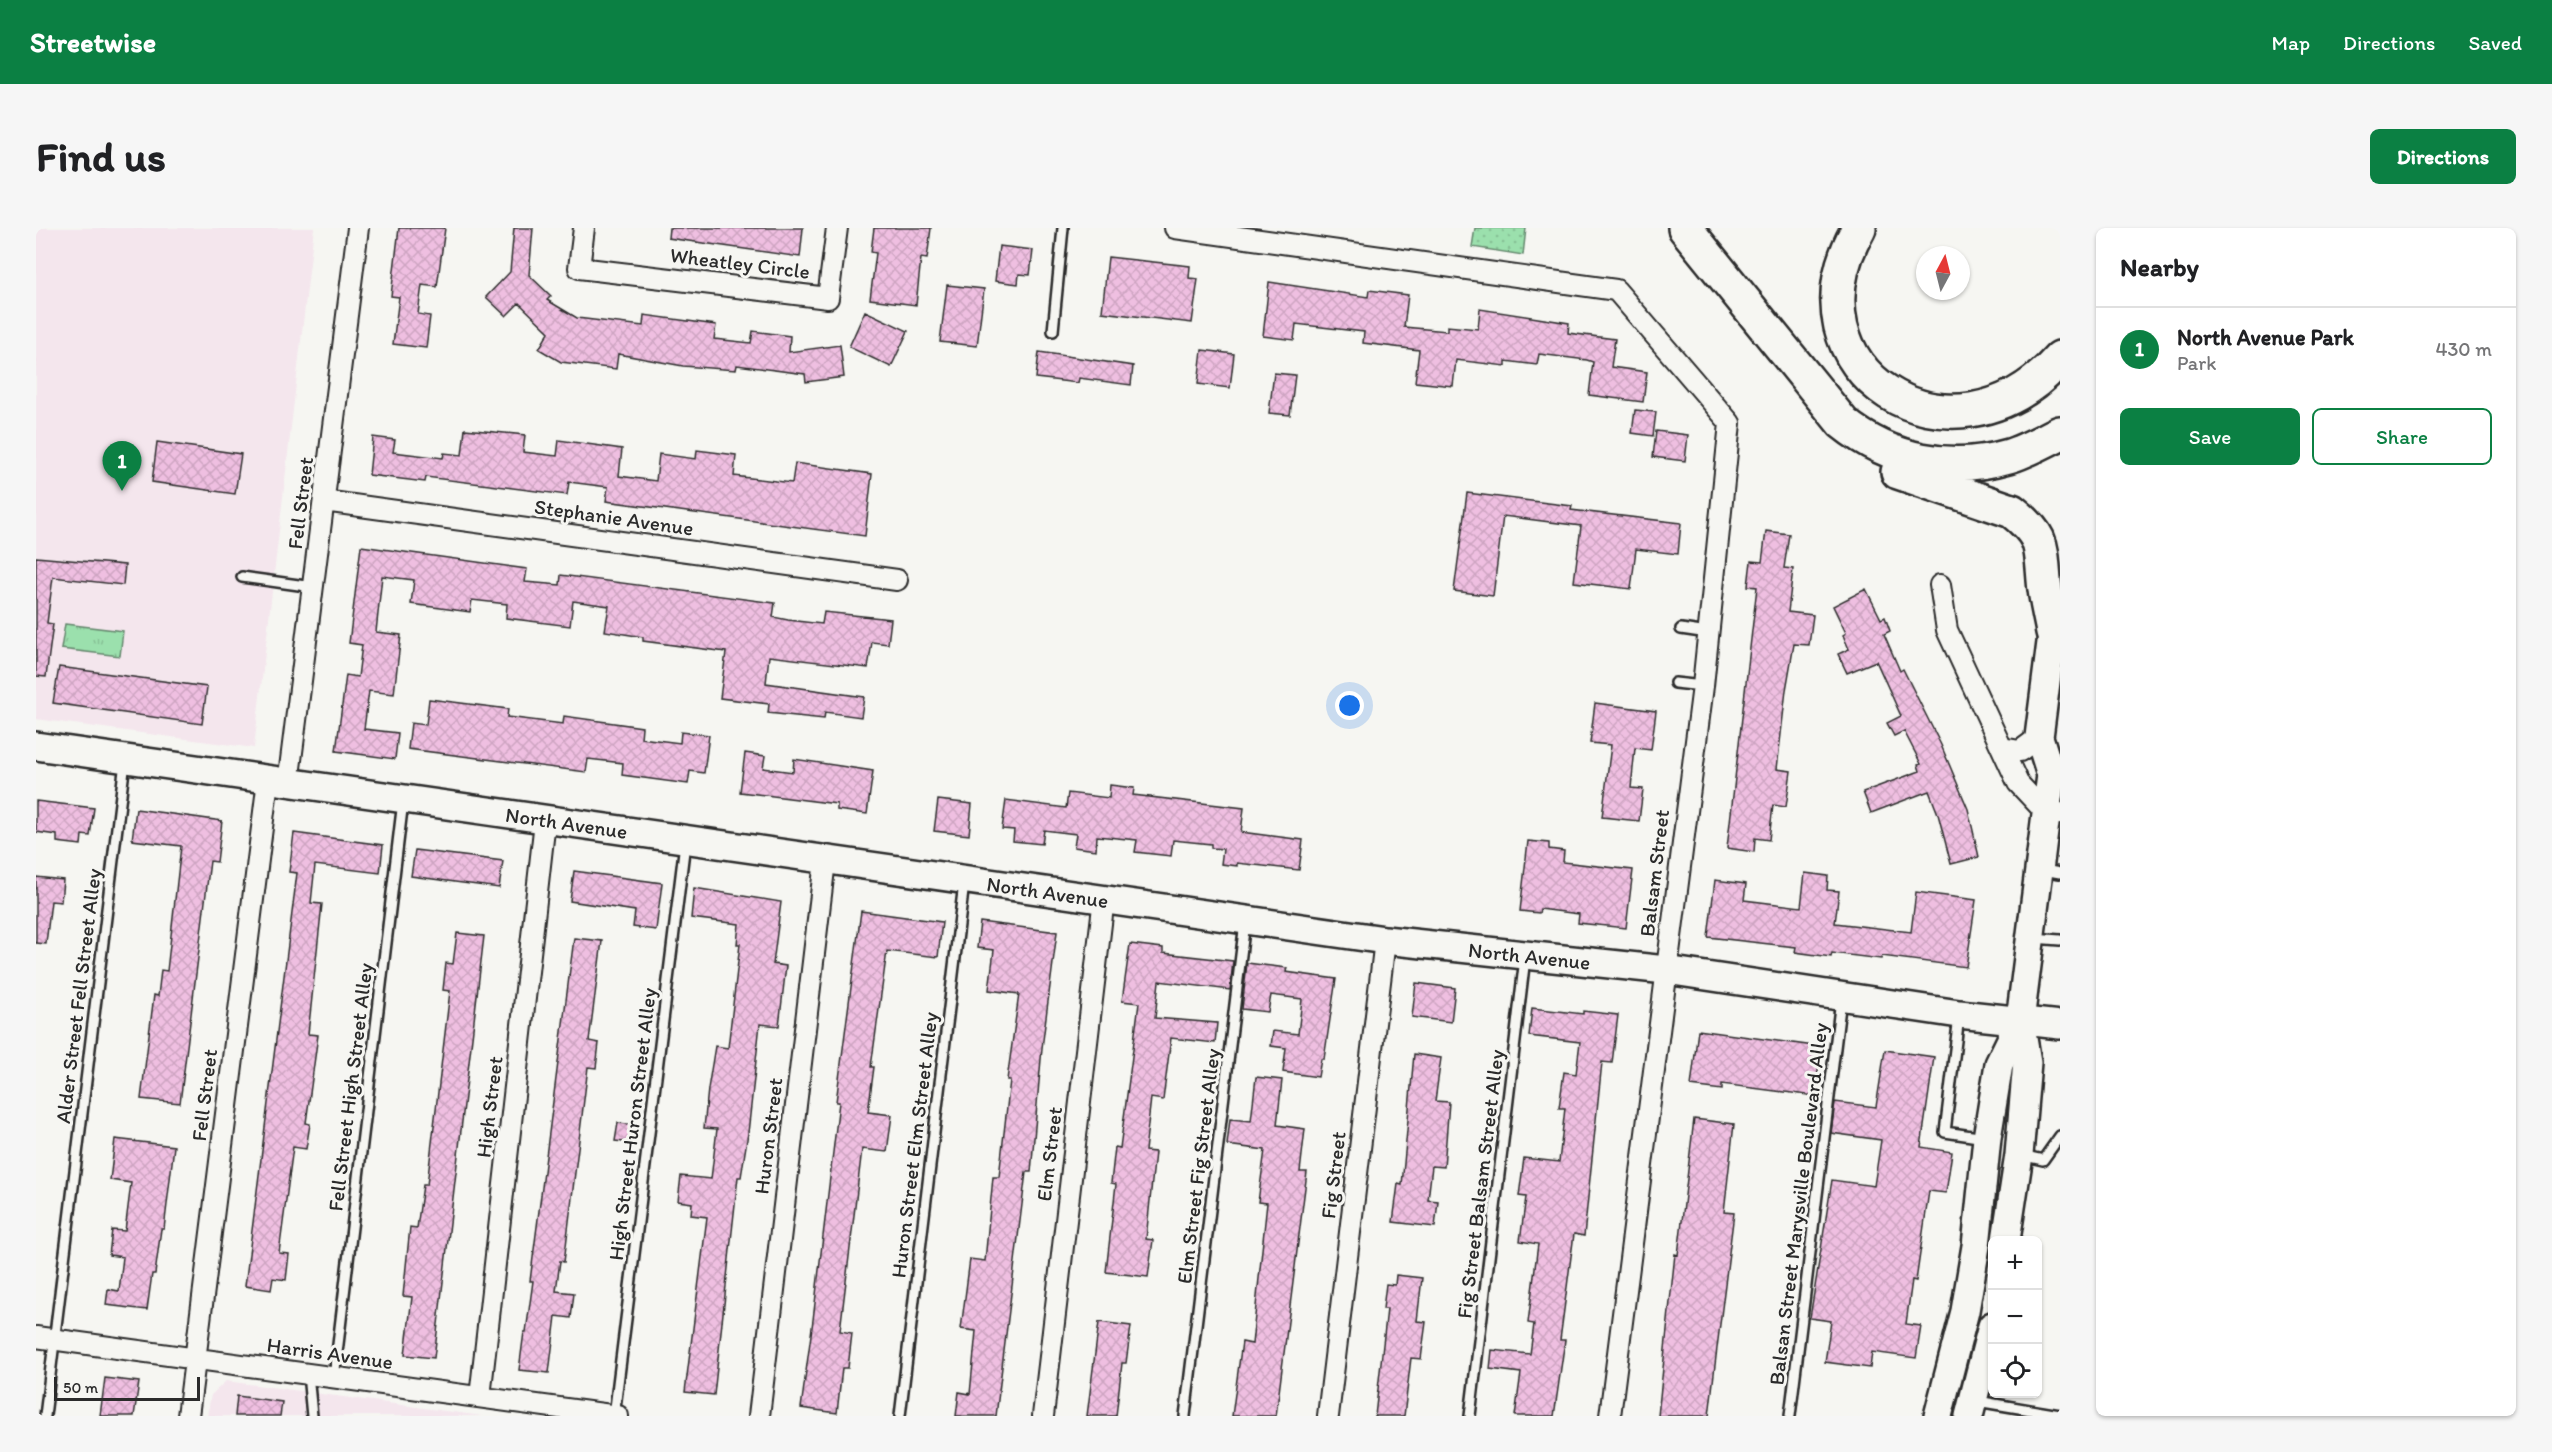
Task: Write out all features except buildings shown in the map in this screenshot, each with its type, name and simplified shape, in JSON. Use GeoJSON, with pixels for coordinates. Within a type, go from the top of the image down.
{"type":"FeatureCollection","features":[{"type":"Feature","properties":{"kind":"highway"},"geometry":{"type":"LineString","coordinates":[[1685,228],[1843,423],[1877,458],[1901,474],[2012,511],[2028,523],[2043,552],[2044,578],[2052,632]]}},
{"type":"Feature","properties":{"kind":"highway"},"geometry":{"type":"LineString","coordinates":[[1859,228],[1847,249],[1839,275],[1838,311],[1842,329],[1852,355],[1869,377],[1882,389],[1905,404],[1952,412],[1981,409],[2025,390],[2060,358]]}},
{"type":"Feature","properties":{"kind":"highway"},"geometry":{"type":"LineString","coordinates":[[1850,429],[1897,454],[1949,464],[1981,463],[2012,455],[2060,433]]}},
{"type":"Feature","properties":{"kind":"street","name":"Fell Street"},"geometry":{"type":"LineString","coordinates":[[188,1416],[278,782],[314,587],[358,228]]}},
{"type":"Feature","properties":{"kind":"street","name":"Wheatley Circle"},"geometry":{"type":"LineString","coordinates":[[584,228],[579,268],[828,298],[837,228]]}},
{"type":"Feature","properties":{"kind":"street","name":"Balsam Street"},"geometry":{"type":"LineString","coordinates":[[1175,228],[1616,290],[1730,423],[1702,686],[1610,1416]]}},
{"type":"Feature","properties":{"kind":"street","name":"Stephanie Avenue"},"geometry":{"type":"LineString","coordinates":[[324,501],[897,580]]}},
{"type":"Feature","properties":{"kind":"street"},"geometry":{"type":"LineString","coordinates":[[1938,1416],[1965,1311],[1976,1246],[1987,1138],[1999,1064],[2020,1021],[2032,938],[2050,871],[2055,766],[2039,737],[2060,574]]}},
{"type":"Feature","properties":{"kind":"street"},"geometry":{"type":"LineString","coordinates":[[1940,585],[1947,630],[2018,783],[2054,814]]}},
{"type":"Feature","properties":{"kind":"street"},"geometry":{"type":"LineString","coordinates":[[2002,748],[2020,751],[2039,737]]}},
{"type":"Feature","properties":{"kind":"street","name":"North Avenue"},"geometry":{"type":"LineString","coordinates":[[36,746],[403,801],[685,838],[825,861],[964,878],[1385,940],[1666,970],[1959,1014],[2060,1025]]}},
{"type":"Feature","properties":{"kind":"street","name":"High Street"},"geometry":{"type":"LineString","coordinates":[[480,1397],[545,821]]}},
{"type":"Feature","properties":{"kind":"street","name":"Huron Street"},"geometry":{"type":"LineString","coordinates":[[759,1416],[825,861]]}},
{"type":"Feature","properties":{"kind":"street","name":"Elm Street"},"geometry":{"type":"LineString","coordinates":[[1042,1416],[1104,898]]}},
{"type":"Feature","properties":{"kind":"street","name":"Fig Street"},"geometry":{"type":"LineString","coordinates":[[1328,1416],[1385,940]]}},
{"type":"Feature","properties":{"kind":"street"},"geometry":{"type":"LineString","coordinates":[[2007,1236],[2019,1155],[2027,1062],[2020,1021]]}},
{"type":"Feature","properties":{"kind":"street","name":"Harris Avenue"},"geometry":{"type":"LineString","coordinates":[[45,1338],[480,1397],[553,1412],[616,1416]]}},
{"type":"Feature","properties":{"kind":"street"},"geometry":{"type":"LineString","coordinates":[[1971,1408],[1988,1342]]}},
{"type":"Feature","properties":{"kind":"lane"},"geometry":{"type":"LineString","coordinates":[[1053,331],[1063,228]]}},
{"type":"Feature","properties":{"kind":"lane"},"geometry":{"type":"LineString","coordinates":[[242,577],[314,587]]}},
{"type":"Feature","properties":{"kind":"lane"},"geometry":{"type":"LineString","coordinates":[[1681,629],[1708,633]]}},
{"type":"Feature","properties":{"kind":"lane"},"geometry":{"type":"LineString","coordinates":[[1676,683],[1702,686]]}},
{"type":"Feature","properties":{"kind":"lane","name":"Alder Street Fell Street Alley"},"geometry":{"type":"LineString","coordinates":[[45,1416],[45,1338],[126,760]]}},
{"type":"Feature","properties":{"kind":"lane","name":"Fell Street High Street Alley"},"geometry":{"type":"LineString","coordinates":[[334,1377],[403,801]]}},
{"type":"Feature","properties":{"kind":"lane","name":"High Street Huron Street Alley"},"geometry":{"type":"LineString","coordinates":[[616,1416],[685,838]]}},
{"type":"Feature","properties":{"kind":"lane","name":"Huron Street Elm Street Alley"},"geometry":{"type":"LineString","coordinates":[[900,1416],[964,878]]}},
{"type":"Feature","properties":{"kind":"lane","name":"Elm Street Fig Street Alley"},"geometry":{"type":"LineString","coordinates":[[1185,1416],[1246,920]]}},
{"type":"Feature","properties":{"kind":"lane"},"geometry":{"type":"LineString","coordinates":[[2032,938],[2060,940]]}},
{"type":"Feature","properties":{"kind":"lane","name":"Fig Street Balsam Street Alley"},"geometry":{"type":"LineString","coordinates":[[1470,1416],[1526,955]]}},
{"type":"Feature","properties":{"kind":"lane","name":"Balsan Street Marysville Boulevard Alley"},"geometry":{"type":"LineString","coordinates":[[1790,1416],[1842,997]]}},
{"type":"Feature","properties":{"kind":"lane"},"geometry":{"type":"LineString","coordinates":[[1959,1014],[1945,1132],[1987,1138]]}},
{"type":"Feature","properties":{"kind":"lane"},"geometry":{"type":"LineString","coordinates":[[2019,1155],[2043,1160],[2060,1136]]}},
{"type":"Feature","properties":{"kind":"lane"},"geometry":{"type":"LineString","coordinates":[[308,1374],[312,1416]]}},
{"type":"Feature","properties":{"kind":"lane"},"geometry":{"type":"LineString","coordinates":[[1971,1408],[2060,1415]]}},
{"type":"Feature","properties":{"kind":"shaded area"},"geometry":{"type":"Polygon","coordinates":[[[36,228],[314,228],[254,748],[36,719],[36,228]]]}},
{"type":"Feature","properties":{"kind":"shaded area"},"geometry":{"type":"Polygon","coordinates":[[[226,1381],[482,1416],[207,1416],[211,1395],[226,1381]]]}},
{"type":"Feature","properties":{"kind":"green space"},"geometry":{"type":"Polygon","coordinates":[[[1475,228],[1526,228],[1523,255],[1472,247],[1475,228]]]}},
{"type":"Feature","properties":{"kind":"green space"},"geometry":{"type":"Polygon","coordinates":[[[65,624],[123,631],[120,656],[61,649],[65,624]]]}},
{"type":"Feature","properties":{"kind":"place","name":"North Avenue Park"},"geometry":{"type":"Point","coordinates":[122,491]}}]}
